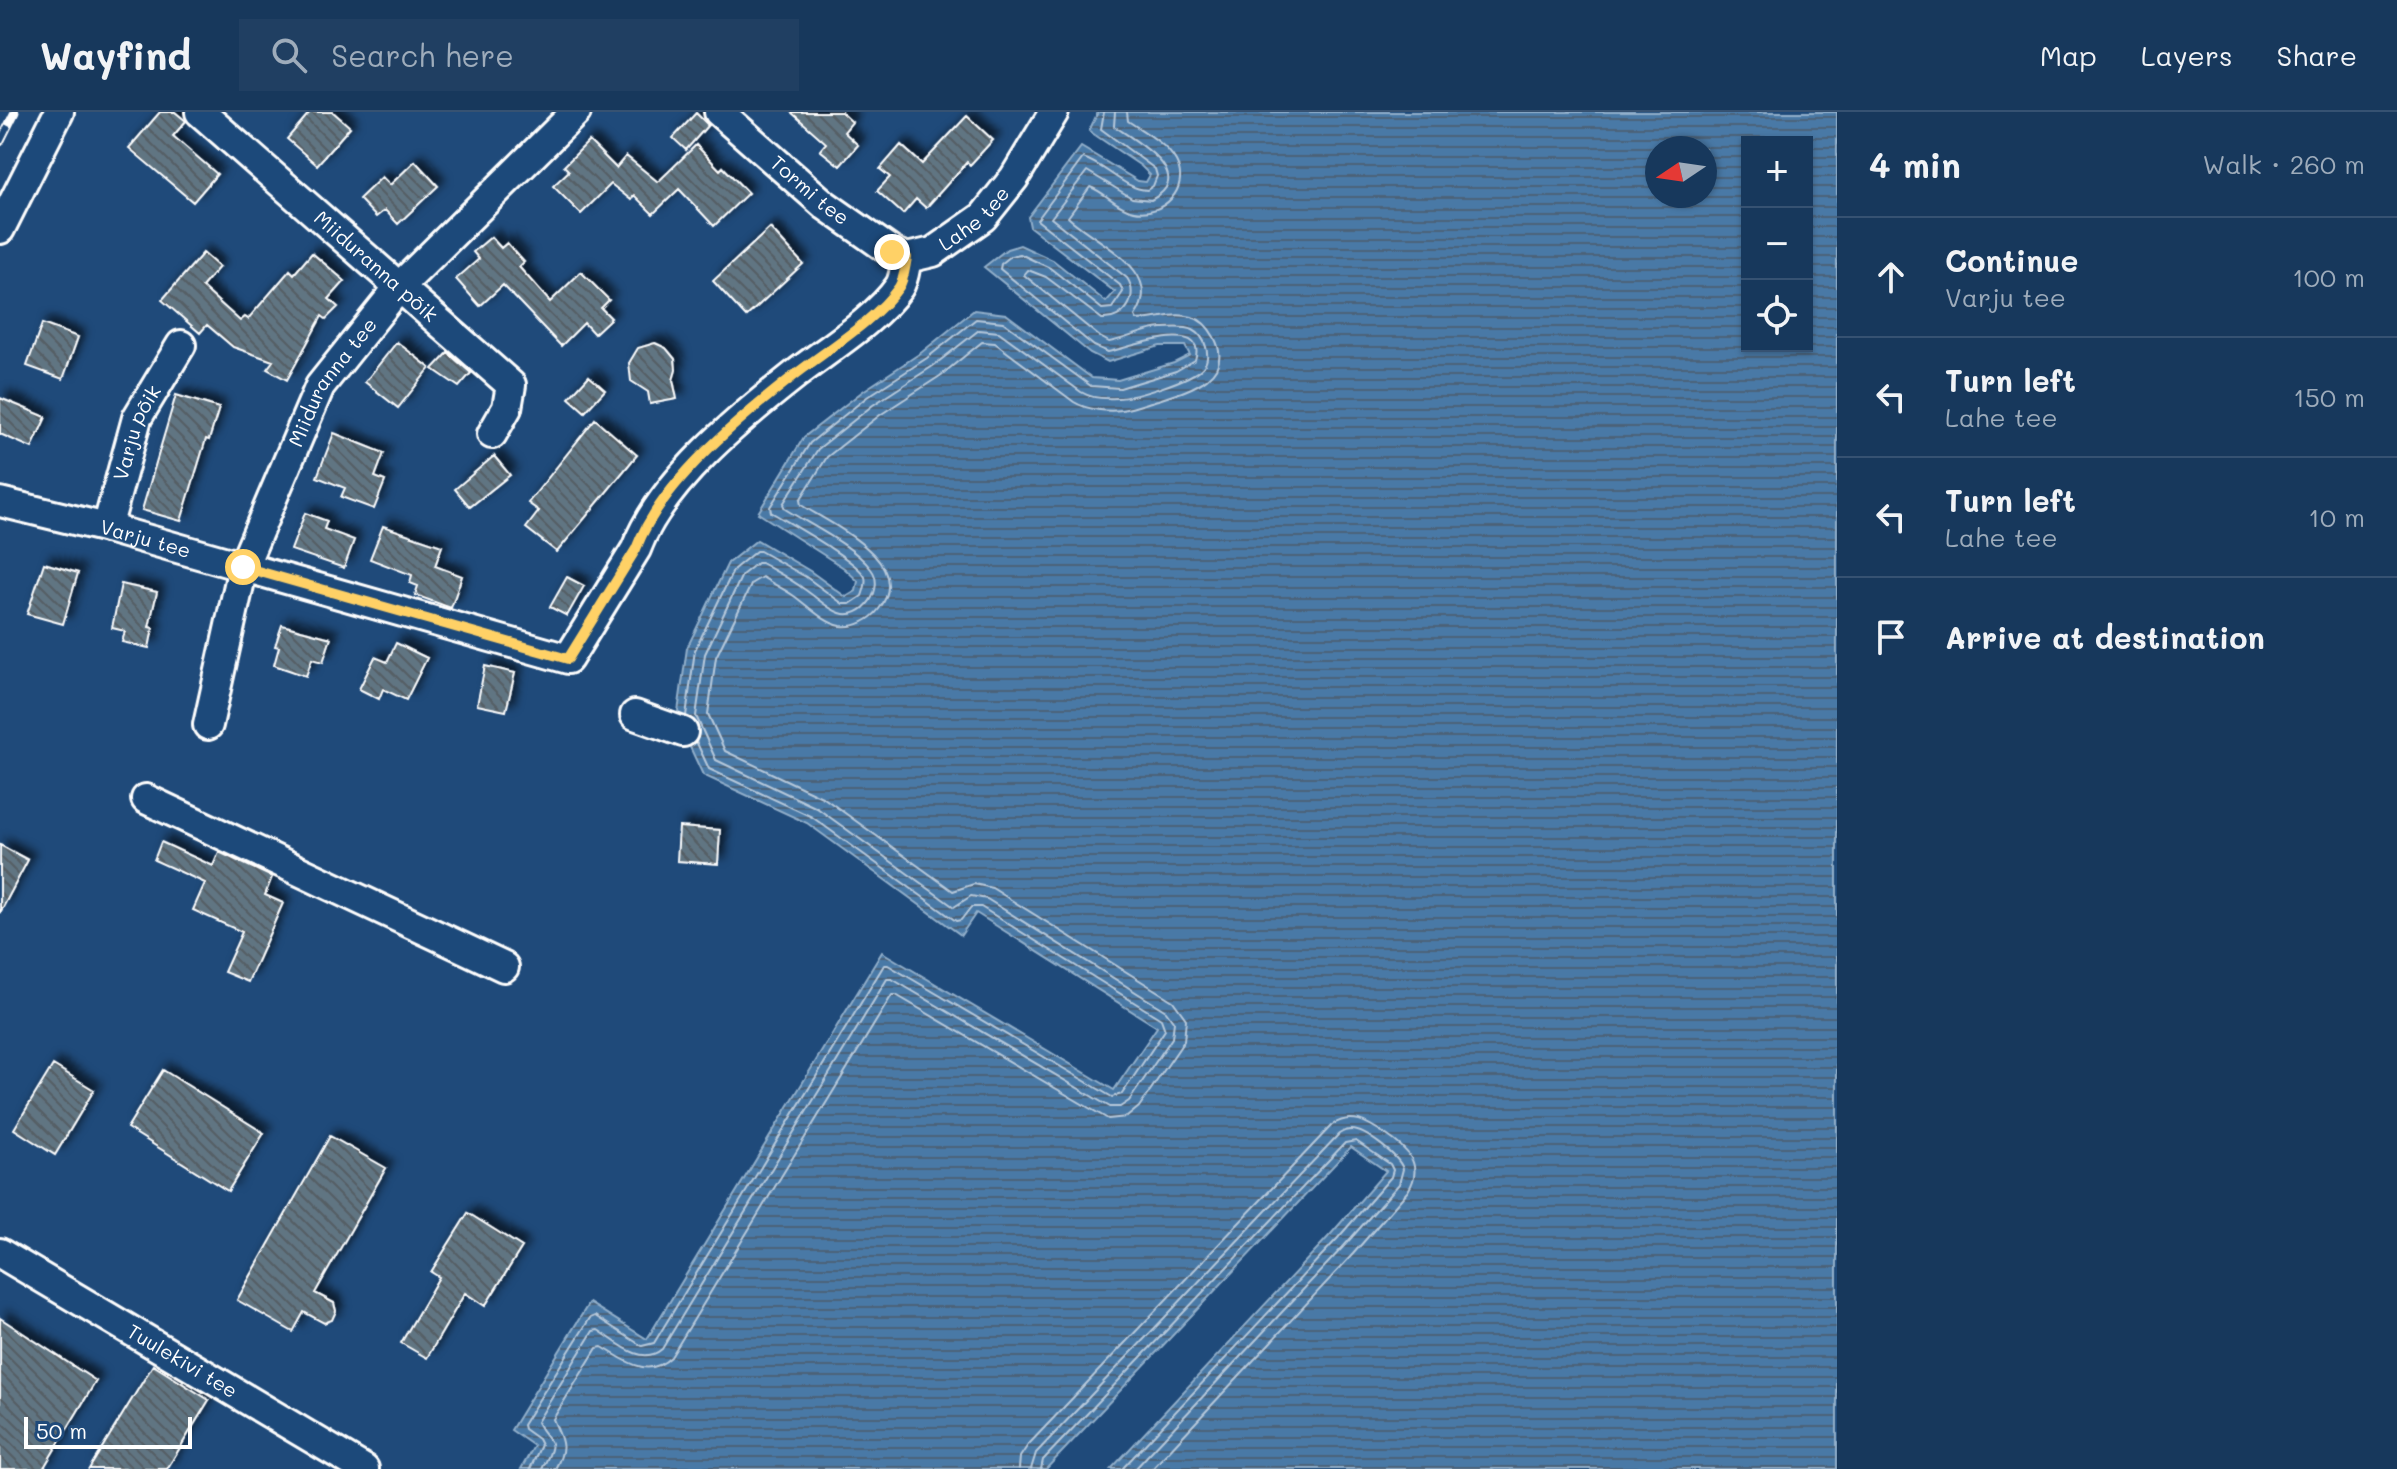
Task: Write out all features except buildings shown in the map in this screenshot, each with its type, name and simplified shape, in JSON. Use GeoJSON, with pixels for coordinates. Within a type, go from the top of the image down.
{"type":"FeatureCollection","features":[{"type":"Feature","properties":{"kind":"street"},"geometry":{"type":"LineString","coordinates":[[0,229],[59,112]]}},
{"type":"Feature","properties":{"kind":"street","name":"Miiduranna põik"},"geometry":{"type":"LineString","coordinates":[[200,112],[511,385],[507,408],[492,434]]}},
{"type":"Feature","properties":{"kind":"street","name":"Miiduranna tee"},"geometry":{"type":"LineString","coordinates":[[208,725],[243,567],[320,386],[400,286],[576,112]]}},
{"type":"Feature","properties":{"kind":"street","name":"Tormi tee"},"geometry":{"type":"LineString","coordinates":[[719,112],[825,205],[892,252],[907,258]]}},
{"type":"Feature","properties":{"kind":"street","name":"Lahe tee"},"geometry":{"type":"LineString","coordinates":[[907,258],[933,252],[983,217],[1014,178],[1054,112]]}},
{"type":"Feature","properties":{"kind":"street","name":"Varju tee"},"geometry":{"type":"LineString","coordinates":[[0,502],[107,528],[568,659],[636,549],[642,532],[676,482],[764,399],[873,314],[901,285],[907,258]]}},
{"type":"Feature","properties":{"kind":"street","name":"Varju põik"},"geometry":{"type":"LineString","coordinates":[[107,528],[137,418],[181,345]]}},
{"type":"Feature","properties":{"kind":"street"},"geometry":{"type":"LineString","coordinates":[[635,715],[683,732]]}},
{"type":"Feature","properties":{"kind":"street"},"geometry":{"type":"LineString","coordinates":[[146,799],[504,967]]}},
{"type":"Feature","properties":{"kind":"street","name":"Tuulekivi tee"},"geometry":{"type":"LineString","coordinates":[[0,1253],[364,1469]]}},
{"type":"Feature","properties":{"kind":"water"},"geometry":{"type":"Polygon","coordinates":[[[1098,112],[1837,112],[1837,1469],[1111,1469],[1386,1171],[1351,1147],[1046,1469],[521,1469],[534,1446],[511,1430],[589,1303],[647,1339],[882,952],[1114,1090],[1157,1027],[976,913],[961,935],[807,823],[703,775],[677,719],[687,648],[728,563],[757,540],[810,571],[846,597],[856,591],[858,581],[844,568],[758,513],[804,437],[863,391],[922,352],[974,310],[1006,314],[1092,378],[1118,380],[1190,355],[1185,346],[1160,346],[1108,362],[1090,353],[984,267],[1007,249],[1020,245],[1053,260],[1106,302],[1115,292],[1030,227],[1028,217],[1081,147],[1138,181],[1146,182],[1150,175],[1089,131],[1098,112]]]}},
{"type":"Feature","properties":{"kind":"railway"},"geometry":{"type":"LineString","coordinates":[[0,142],[15,112]]}},
{"type":"Feature","properties":{"kind":"route"},"geometry":{"type":"LineString","coordinates":[[243,567],[568,659],[636,549],[642,532],[676,482],[764,399],[873,314],[901,285],[907,258],[892,252]]}}]}
